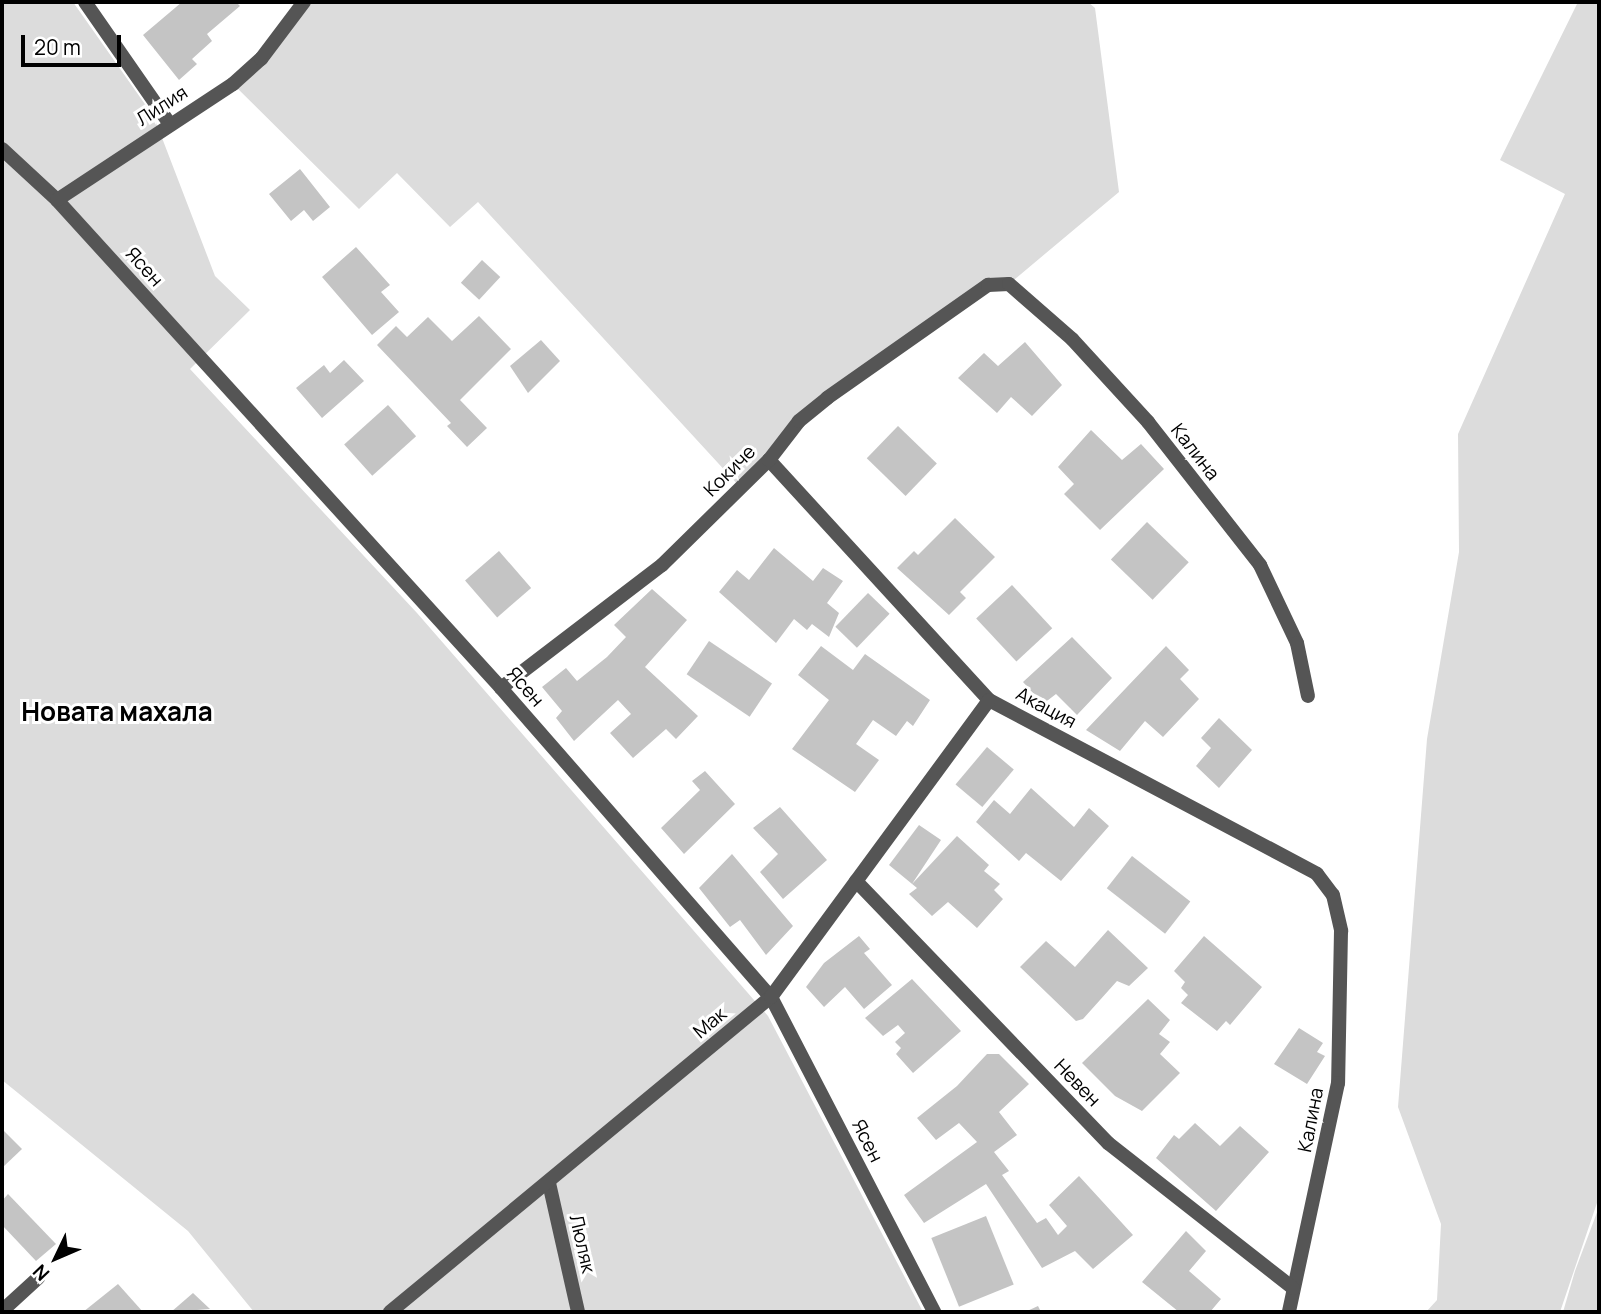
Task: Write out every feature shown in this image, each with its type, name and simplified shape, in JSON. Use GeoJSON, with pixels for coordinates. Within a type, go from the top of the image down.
{"type":"FeatureCollection","features":[{"type":"Feature","properties":{"kind":"street"},"geometry":{"type":"LineString","coordinates":[[85,2],[169,123]]}},
{"type":"Feature","properties":{"kind":"street","name":"Лилия"},"geometry":{"type":"LineString","coordinates":[[57,200],[169,123],[233,84],[261,59],[304,2]]}},
{"type":"Feature","properties":{"kind":"street","name":"Ясен"},"geometry":{"type":"LineString","coordinates":[[2,149],[57,200],[500,688],[771,998],[934,1312]]}},
{"type":"Feature","properties":{"kind":"street","name":"Калина"},"geometry":{"type":"LineString","coordinates":[[988,285],[1009,284],[1072,339],[1148,422],[1261,565],[1297,643],[1308,696]]}},
{"type":"Feature","properties":{"kind":"street","name":"Кокиче"},"geometry":{"type":"LineString","coordinates":[[500,688],[663,565],[769,460],[799,421],[827,398],[988,285]]}},
{"type":"Feature","properties":{"kind":"street","name":"Акация"},"geometry":{"type":"LineString","coordinates":[[769,460],[989,699],[1317,874],[1333,895],[1341,931]]}},
{"type":"Feature","properties":{"kind":"street","name":"Мак"},"geometry":{"type":"LineString","coordinates":[[390,1312],[549,1184],[771,998],[989,699]]}},
{"type":"Feature","properties":{"kind":"street","name":"Невен"},"geometry":{"type":"LineString","coordinates":[[856,881],[1108,1143],[1293,1288]]}},
{"type":"Feature","properties":{"kind":"street","name":"Калина"},"geometry":{"type":"LineString","coordinates":[[1289,1312],[1338,1083],[1341,931]]}},
{"type":"Feature","properties":{"kind":"street","name":"Люляк"},"geometry":{"type":"LineString","coordinates":[[549,1184],[578,1312]]}},
{"type":"Feature","properties":{"kind":"street"},"geometry":{"type":"LineString","coordinates":[[2,1311],[38,1278]]}},
{"type":"Feature","properties":{"kind":"shaded area"},"geometry":{"type":"Polygon","coordinates":[[[2,2],[73,2],[154,117],[215,276],[250,310],[190,369],[417,613],[768,1016],[923,1312],[254,1312],[188,1231],[2,1080],[2,2]]]}},
{"type":"Feature","properties":{"kind":"shaded area"},"geometry":{"type":"Polygon","coordinates":[[[304,2],[1088,2],[1095,8],[1119,192],[1009,284],[988,285],[799,421],[741,488],[478,202],[450,227],[397,173],[359,209],[233,84],[304,2]]]}},
{"type":"Feature","properties":{"kind":"shaded area"},"geometry":{"type":"Polygon","coordinates":[[[1578,2],[1599,2],[1599,1197],[1560,1312],[1426,1312],[1437,1300],[1441,1224],[1398,1107],[1427,739],[1459,552],[1458,434],[1565,194],[1500,160],[1578,2]]]}},
{"type":"Feature","properties":{"kind":"shaded area"},"geometry":{"type":"Polygon","coordinates":[[[1599,1207],[1599,1312],[1563,1312],[1575,1271],[1599,1207]]]}},
{"type":"Feature","properties":{"kind":"building"},"geometry":{"type":"Polygon","coordinates":[[[182,2],[236,2],[240,6],[207,34],[212,41],[192,59],[197,64],[179,80],[143,35],[182,2]]]}},
{"type":"Feature","properties":{"kind":"building"},"geometry":{"type":"Polygon","coordinates":[[[300,169],[330,207],[313,221],[304,210],[291,221],[269,194],[300,169]]]}},
{"type":"Feature","properties":{"kind":"building"},"geometry":{"type":"Polygon","coordinates":[[[356,247],[390,285],[381,292],[399,312],[372,335],[322,277],[356,247]]]}},
{"type":"Feature","properties":{"kind":"building"},"geometry":{"type":"Polygon","coordinates":[[[482,260],[500,277],[479,300],[461,283],[482,260]]]}},
{"type":"Feature","properties":{"kind":"building"},"geometry":{"type":"Polygon","coordinates":[[[479,316],[511,349],[460,400],[487,428],[467,447],[447,426],[451,423],[377,345],[396,326],[407,337],[428,317],[452,341],[479,316]]]}},
{"type":"Feature","properties":{"kind":"building"},"geometry":{"type":"Polygon","coordinates":[[[541,340],[560,361],[528,393],[510,366],[541,340]]]}},
{"type":"Feature","properties":{"kind":"building"},"geometry":{"type":"Polygon","coordinates":[[[1025,342],[1062,385],[1032,416],[1011,397],[997,413],[958,378],[984,353],[998,366],[1025,342]]]}},
{"type":"Feature","properties":{"kind":"building"},"geometry":{"type":"Polygon","coordinates":[[[344,360],[364,381],[322,418],[296,388],[324,365],[330,373],[344,360]]]}},
{"type":"Feature","properties":{"kind":"building"},"geometry":{"type":"Polygon","coordinates":[[[388,405],[416,436],[372,476],[344,444],[388,405]]]}},
{"type":"Feature","properties":{"kind":"building"},"geometry":{"type":"Polygon","coordinates":[[[898,426],[937,464],[906,496],[867,458],[898,426]]]}},
{"type":"Feature","properties":{"kind":"building"},"geometry":{"type":"Polygon","coordinates":[[[1091,430],[1122,460],[1141,444],[1164,469],[1100,530],[1064,494],[1074,484],[1058,467],[1091,430]]]}},
{"type":"Feature","properties":{"kind":"building"},"geometry":{"type":"Polygon","coordinates":[[[955,518],[995,557],[960,592],[966,598],[949,615],[897,568],[914,551],[918,555],[955,518]]]}},
{"type":"Feature","properties":{"kind":"building"},"geometry":{"type":"Polygon","coordinates":[[[1147,522],[1189,562],[1153,600],[1111,559],[1147,522]]]}},
{"type":"Feature","properties":{"kind":"building"},"geometry":{"type":"Polygon","coordinates":[[[774,548],[813,581],[823,568],[843,581],[827,603],[839,613],[829,637],[812,624],[807,630],[794,619],[776,643],[719,592],[737,570],[749,580],[774,548]]]}},
{"type":"Feature","properties":{"kind":"building"},"geometry":{"type":"Polygon","coordinates":[[[499,551],[531,588],[497,618],[465,581],[499,551]]]}},
{"type":"Feature","properties":{"kind":"building"},"geometry":{"type":"Polygon","coordinates":[[[1012,585],[1052,628],[1016,662],[976,618],[1012,585]]]}},
{"type":"Feature","properties":{"kind":"building"},"geometry":{"type":"Polygon","coordinates":[[[652,589],[687,620],[645,667],[698,716],[676,739],[666,729],[633,758],[610,733],[631,714],[618,700],[574,741],[556,718],[562,711],[542,687],[566,668],[577,681],[607,657],[626,637],[614,625],[652,589]]]}},
{"type":"Feature","properties":{"kind":"building"},"geometry":{"type":"Polygon","coordinates":[[[868,593],[890,614],[857,648],[835,627],[868,593]]]}},
{"type":"Feature","properties":{"kind":"building"},"geometry":{"type":"Polygon","coordinates":[[[1072,637],[1112,678],[1077,715],[1056,694],[1043,704],[1023,682],[1072,637]]]}},
{"type":"Feature","properties":{"kind":"building"},"geometry":{"type":"Polygon","coordinates":[[[709,641],[772,683],[750,717],[687,674],[709,641]]]}},
{"type":"Feature","properties":{"kind":"building"},"geometry":{"type":"Polygon","coordinates":[[[821,646],[853,670],[865,654],[930,700],[913,726],[907,721],[896,736],[873,720],[856,744],[879,760],[855,792],[792,749],[829,700],[798,675],[821,646]]]}},
{"type":"Feature","properties":{"kind":"building"},"geometry":{"type":"Polygon","coordinates":[[[1166,646],[1189,670],[1180,679],[1199,699],[1163,737],[1145,721],[1120,751],[1086,730],[1166,646]]]}},
{"type":"Feature","properties":{"kind":"building"},"geometry":{"type":"Polygon","coordinates":[[[1219,718],[1252,750],[1219,788],[1196,766],[1211,748],[1201,738],[1219,718]]]}},
{"type":"Feature","properties":{"kind":"building"},"geometry":{"type":"Polygon","coordinates":[[[987,747],[1014,769],[982,807],[956,785],[987,747]]]}},
{"type":"Feature","properties":{"kind":"building"},"geometry":{"type":"Polygon","coordinates":[[[705,771],[735,804],[684,854],[661,828],[700,790],[692,781],[705,771]]]}},
{"type":"Feature","properties":{"kind":"building"},"geometry":{"type":"Polygon","coordinates":[[[1031,788],[1074,827],[1089,808],[1109,826],[1061,881],[1026,853],[1019,861],[976,822],[994,800],[1010,814],[1031,788]]]}},
{"type":"Feature","properties":{"kind":"building"},"geometry":{"type":"Polygon","coordinates":[[[780,807],[827,860],[783,899],[760,872],[778,854],[753,828],[780,807]]]}},
{"type":"Feature","properties":{"kind":"building"},"geometry":{"type":"Polygon","coordinates":[[[919,825],[941,840],[912,884],[889,865],[919,825]]]}},
{"type":"Feature","properties":{"kind":"building"},"geometry":{"type":"Polygon","coordinates":[[[957,836],[989,865],[984,871],[1000,884],[994,890],[1003,899],[977,928],[948,902],[932,916],[909,894],[917,888],[912,884],[957,836]]]}},
{"type":"Feature","properties":{"kind":"building"},"geometry":{"type":"Polygon","coordinates":[[[732,854],[793,926],[766,955],[740,920],[730,927],[699,888],[732,854]]]}},
{"type":"Feature","properties":{"kind":"building"},"geometry":{"type":"Polygon","coordinates":[[[1132,856],[1190,902],[1165,934],[1107,888],[1132,856]]]}},
{"type":"Feature","properties":{"kind":"building"},"geometry":{"type":"Polygon","coordinates":[[[1108,930],[1148,968],[1129,986],[1117,981],[1083,1019],[1076,1021],[1020,967],[1046,941],[1075,967],[1108,930]]]}},
{"type":"Feature","properties":{"kind":"building"},"geometry":{"type":"Polygon","coordinates":[[[859,936],[870,949],[864,953],[892,985],[864,1009],[845,987],[824,1007],[806,987],[824,963],[859,936]]]}},
{"type":"Feature","properties":{"kind":"building"},"geometry":{"type":"Polygon","coordinates":[[[1204,936],[1262,987],[1230,1025],[1226,1021],[1217,1031],[1181,1003],[1188,995],[1181,988],[1185,982],[1174,971],[1204,936]]]}},
{"type":"Feature","properties":{"kind":"building"},"geometry":{"type":"Polygon","coordinates":[[[912,979],[961,1031],[913,1073],[896,1054],[901,1048],[895,1042],[905,1033],[898,1025],[883,1036],[865,1018],[912,979]]]}},
{"type":"Feature","properties":{"kind":"building"},"geometry":{"type":"Polygon","coordinates":[[[1148,999],[1170,1020],[1159,1034],[1170,1042],[1160,1054],[1180,1073],[1142,1111],[1115,1096],[1082,1063],[1148,999]]]}},
{"type":"Feature","properties":{"kind":"building"},"geometry":{"type":"Polygon","coordinates":[[[1299,1028],[1323,1043],[1317,1052],[1325,1056],[1307,1084],[1274,1064],[1299,1028]]]}},
{"type":"Feature","properties":{"kind":"building"},"geometry":{"type":"Polygon","coordinates":[[[987,1054],[999,1054],[1029,1084],[999,1112],[1017,1135],[994,1152],[1009,1171],[1002,1175],[1037,1223],[1046,1218],[1058,1235],[1067,1226],[1049,1205],[1079,1176],[1133,1235],[1093,1269],[1075,1251],[1042,1268],[986,1184],[924,1223],[904,1195],[977,1142],[959,1123],[936,1140],[917,1118],[957,1086],[987,1054]]]}},
{"type":"Feature","properties":{"kind":"building"},"geometry":{"type":"Polygon","coordinates":[[[1195,1123],[1220,1146],[1240,1126],[1269,1152],[1216,1211],[1156,1158],[1174,1135],[1179,1139],[1195,1123]]]}},
{"type":"Feature","properties":{"kind":"building"},"geometry":{"type":"Polygon","coordinates":[[[2,1129],[22,1149],[2,1168],[2,1129]]]}},
{"type":"Feature","properties":{"kind":"building"},"geometry":{"type":"Polygon","coordinates":[[[8,1194],[56,1244],[36,1261],[2,1225],[2,1201],[8,1194]]]}},
{"type":"Feature","properties":{"kind":"building"},"geometry":{"type":"Polygon","coordinates":[[[986,1216],[1014,1285],[959,1307],[931,1238],[986,1216]]]}},
{"type":"Feature","properties":{"kind":"building"},"geometry":{"type":"Polygon","coordinates":[[[1186,1231],[1206,1251],[1189,1271],[1221,1299],[1210,1312],[1179,1312],[1142,1282],[1186,1231]]]}},
{"type":"Feature","properties":{"kind":"building"},"geometry":{"type":"Polygon","coordinates":[[[118,1284],[143,1312],[83,1312],[118,1284]]]}},
{"type":"Feature","properties":{"kind":"building"},"geometry":{"type":"Polygon","coordinates":[[[193,1293],[210,1309],[171,1312],[193,1293]]]}},
{"type":"Feature","properties":{"kind":"building"},"geometry":{"type":"Polygon","coordinates":[[[1038,1306],[1041,1312],[1025,1312],[1038,1306]]]}},
{"type":"Feature","properties":{"kind":"district","name":"Новата махала"},"geometry":{"type":"Point","coordinates":[117,712]}}]}
